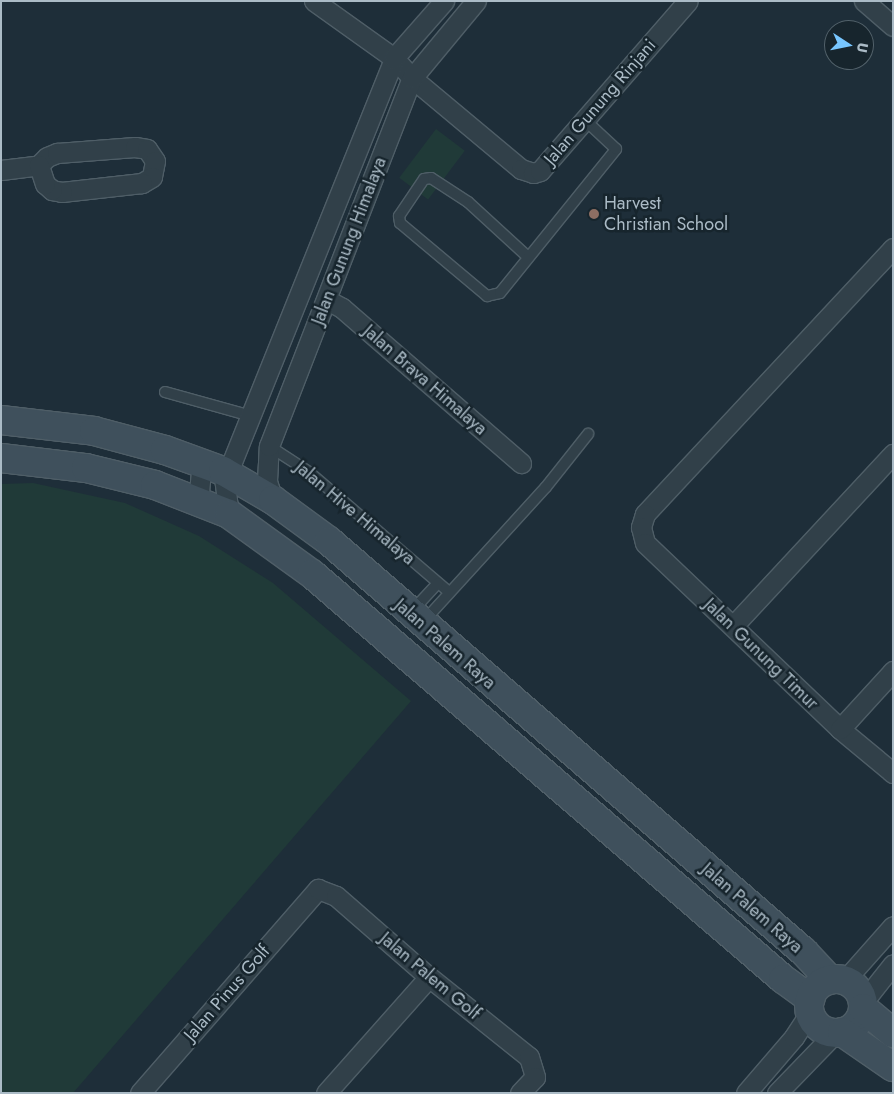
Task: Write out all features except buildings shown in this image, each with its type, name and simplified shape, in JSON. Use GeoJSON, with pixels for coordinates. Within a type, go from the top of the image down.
{"type":"FeatureCollection","features":[{"type":"Feature","properties":{"kind":"street","name":"Jalan Gunung Rinjani"},"geometry":{"type":"LineString","coordinates":[[314,1],[394,58],[412,78],[527,172],[540,171],[688,1]]}},
{"type":"Feature","properties":{"kind":"street","name":"Jalan Gunung Himalaya"},"geometry":{"type":"LineString","coordinates":[[212,468],[232,462],[394,58],[444,1]]}},
{"type":"Feature","properties":{"kind":"street","name":"Jalan Gunung Himalaya"},"geometry":{"type":"LineString","coordinates":[[273,500],[268,482],[270,446],[412,78],[476,1]]}},
{"type":"Feature","properties":{"kind":"street"},"geometry":{"type":"LineString","coordinates":[[864,1],[893,26]]}},
{"type":"Feature","properties":{"kind":"street"},"geometry":{"type":"LineString","coordinates":[[1,170],[39,165],[47,156],[57,153],[135,147],[147,149],[156,161],[152,177],[142,183],[62,192],[52,190],[45,184],[39,165]]}},
{"type":"Feature","properties":{"kind":"street","name":"Jalan Gunung Timur"},"geometry":{"type":"LineString","coordinates":[[893,248],[645,514],[641,526],[645,543],[840,729],[893,773]]}},
{"type":"Feature","properties":{"kind":"street","name":"Jalan Brava Himalaya"},"geometry":{"type":"LineString","coordinates":[[327,300],[342,308],[521,463]]}},
{"type":"Feature","properties":{"kind":"street"},"geometry":{"type":"LineString","coordinates":[[260,395],[286,404]]}},
{"type":"Feature","properties":{"kind":"street","name":"Jalan Palem Raya"},"geometry":{"type":"LineString","coordinates":[[1,420],[94,431],[165,450],[212,468],[273,500],[329,541],[416,619],[837,980]]}},
{"type":"Feature","properties":{"kind":"street"},"geometry":{"type":"LineString","coordinates":[[733,626],[893,454]]}},
{"type":"Feature","properties":{"kind":"street","name":"Jalan Palem Raya"},"geometry":{"type":"LineString","coordinates":[[1,458],[86,468],[155,485],[229,514],[312,574],[810,1005]]}},
{"type":"Feature","properties":{"kind":"street"},"geometry":{"type":"LineString","coordinates":[[189,497],[199,491],[212,468]]}},
{"type":"Feature","properties":{"kind":"street"},"geometry":{"type":"LineString","coordinates":[[212,468],[229,514]]}},
{"type":"Feature","properties":{"kind":"street"},"geometry":{"type":"LineString","coordinates":[[840,729],[893,671]]}},
{"type":"Feature","properties":{"kind":"street","name":"Jalan Palem Golf"},"geometry":{"type":"LineString","coordinates":[[313,892],[326,890],[336,896],[429,977],[529,1058],[535,1077],[520,1093]]}},
{"type":"Feature","properties":{"kind":"street","name":"Jalan Pinus Golf"},"geometry":{"type":"LineString","coordinates":[[140,1093],[313,892]]}},
{"type":"Feature","properties":{"kind":"street"},"geometry":{"type":"LineString","coordinates":[[746,1093],[794,1037],[816,989],[837,980],[893,926]]}},
{"type":"Feature","properties":{"kind":"street"},"geometry":{"type":"LineString","coordinates":[[777,1093],[838,1033],[854,1026],[863,1005],[893,964]]}},
{"type":"Feature","properties":{"kind":"street"},"geometry":{"type":"LineString","coordinates":[[326,1093],[429,977]]}},
{"type":"Feature","properties":{"kind":"street"},"geometry":{"type":"LineString","coordinates":[[837,980],[857,989],[863,1005],[893,1033]]}},
{"type":"Feature","properties":{"kind":"street"},"geometry":{"type":"LineString","coordinates":[[810,1005],[822,1029],[838,1033],[893,1067]]}},
{"type":"Feature","properties":{"kind":"lane"},"geometry":{"type":"LineString","coordinates":[[528,257],[468,202],[430,178],[424,179],[399,216],[400,224],[487,296],[500,293],[616,149],[584,120]]}},
{"type":"Feature","properties":{"kind":"lane"},"geometry":{"type":"LineString","coordinates":[[165,392],[251,416]]}},
{"type":"Feature","properties":{"kind":"lane"},"geometry":{"type":"LineString","coordinates":[[416,619],[449,592],[546,487],[588,434]]}},
{"type":"Feature","properties":{"kind":"lane","name":"Jalan Hive Himalaya"},"geometry":{"type":"LineString","coordinates":[[270,446],[309,472],[449,592]]}},
{"type":"Feature","properties":{"kind":"lane"},"geometry":{"type":"LineString","coordinates":[[416,619],[438,583]]}},
{"type":"Feature","properties":{"kind":"green space"},"geometry":{"type":"Polygon","coordinates":[[[436,129],[465,151],[428,199],[399,178],[436,129]]]}},
{"type":"Feature","properties":{"kind":"green space"},"geometry":{"type":"Polygon","coordinates":[[[33,483],[125,503],[199,536],[273,583],[411,701],[73,1093],[1,1093],[1,484],[33,483]]]}},
{"type":"Feature","properties":{"kind":"place","name":"Harvest Christian School"},"geometry":{"type":"Point","coordinates":[594,214]}}]}
